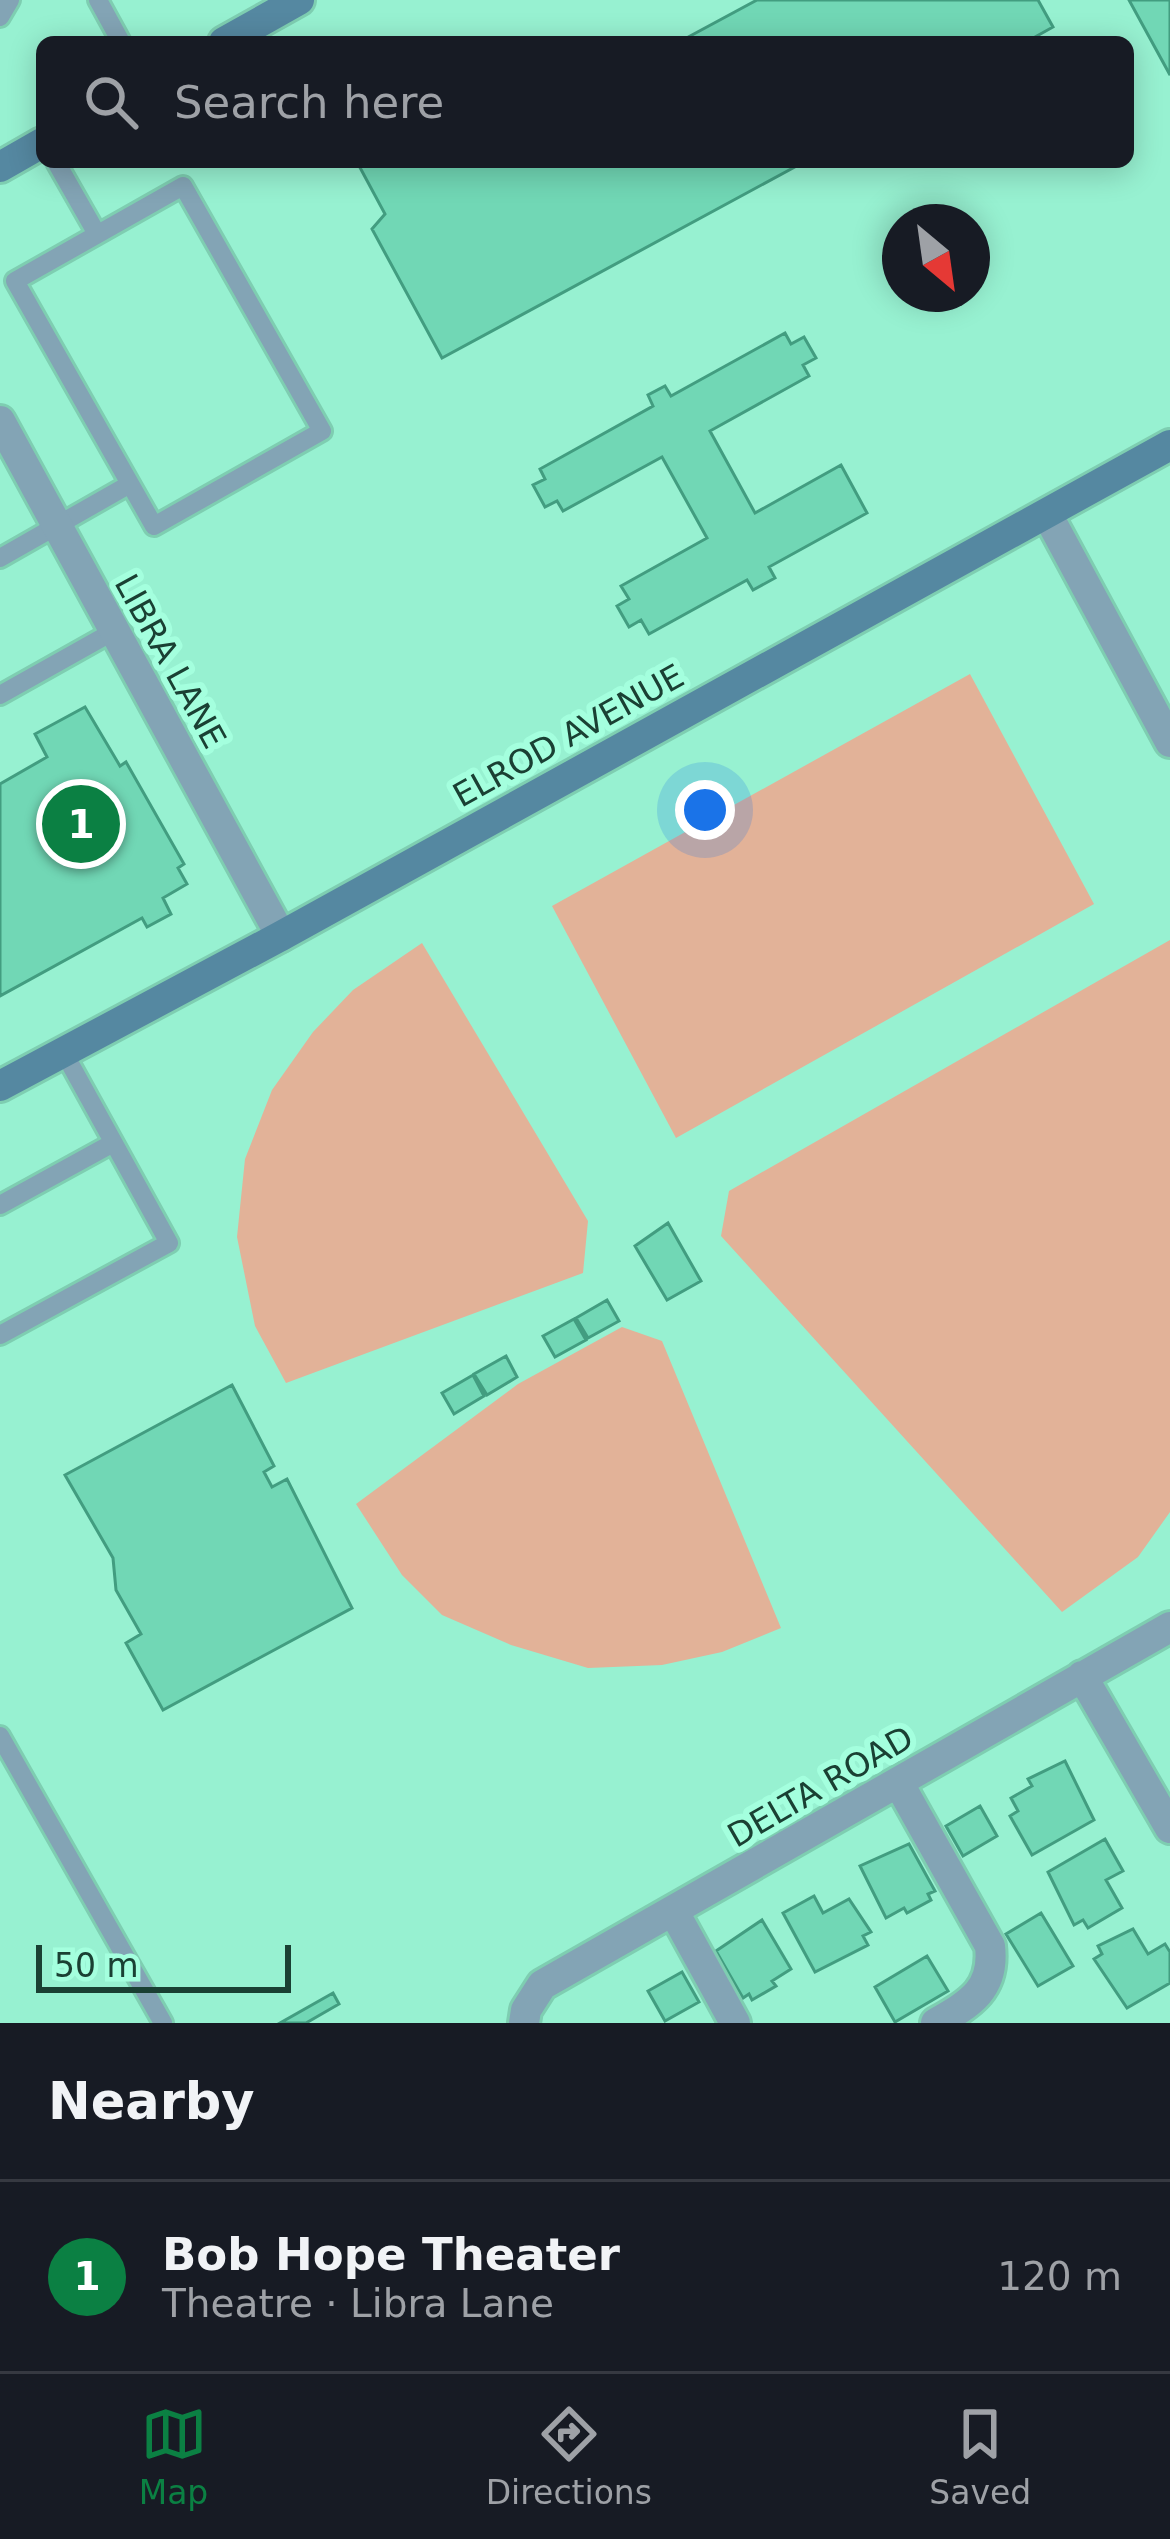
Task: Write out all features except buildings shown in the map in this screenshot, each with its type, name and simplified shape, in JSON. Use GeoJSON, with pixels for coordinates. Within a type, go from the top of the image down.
{"type":"FeatureCollection","features":[{"type":"Feature","properties":{"kind":"street"},"geometry":{"type":"LineString","coordinates":[[235,36],[299,0]]}},
{"type":"Feature","properties":{"kind":"street"},"geometry":{"type":"LineString","coordinates":[[0,167],[36,146]]}},
{"type":"Feature","properties":{"kind":"street","name":"LIBRA LANE"},"geometry":{"type":"LineString","coordinates":[[0,421],[281,936]]}},
{"type":"Feature","properties":{"kind":"street","name":"ELROD AVENUE"},"geometry":{"type":"LineString","coordinates":[[0,1086],[1170,445]]}},
{"type":"Feature","properties":{"kind":"street"},"geometry":{"type":"LineString","coordinates":[[1047,514],[1170,742]]}},
{"type":"Feature","properties":{"kind":"street","name":"DELTA ROAD"},"geometry":{"type":"LineString","coordinates":[[524,2023],[526,2010],[542,1985],[1170,1627]]}},
{"type":"Feature","properties":{"kind":"street"},"geometry":{"type":"LineString","coordinates":[[1082,1676],[1170,1828]]}},
{"type":"Feature","properties":{"kind":"street"},"geometry":{"type":"LineString","coordinates":[[898,1782],[990,1946],[987,1983],[975,2001],[936,2023]]}},
{"type":"Feature","properties":{"kind":"street"},"geometry":{"type":"LineString","coordinates":[[674,1912],[735,2023]]}},
{"type":"Feature","properties":{"kind":"lane"},"geometry":{"type":"LineString","coordinates":[[0,17],[10,0]]}},
{"type":"Feature","properties":{"kind":"lane"},"geometry":{"type":"LineString","coordinates":[[98,0],[118,36]]}},
{"type":"Feature","properties":{"kind":"lane"},"geometry":{"type":"LineString","coordinates":[[59,168],[97,234]]}},
{"type":"Feature","properties":{"kind":"lane"},"geometry":{"type":"LineString","coordinates":[[183,186],[322,430],[154,526],[15,281],[97,234],[183,186]]}},
{"type":"Feature","properties":{"kind":"lane"},"geometry":{"type":"LineString","coordinates":[[0,558],[130,484]]}},
{"type":"Feature","properties":{"kind":"lane"},"geometry":{"type":"LineString","coordinates":[[0,695],[114,631]]}},
{"type":"Feature","properties":{"kind":"lane"},"geometry":{"type":"LineString","coordinates":[[0,1335],[169,1243],[63,1051]]}},
{"type":"Feature","properties":{"kind":"lane"},"geometry":{"type":"LineString","coordinates":[[0,1204],[113,1143]]}},
{"type":"Feature","properties":{"kind":"lane"},"geometry":{"type":"LineString","coordinates":[[0,1736],[163,2023]]}},
{"type":"Feature","properties":{"kind":"shaded area"},"geometry":{"type":"Polygon","coordinates":[[[970,674],[1094,904],[676,1138],[552,906],[970,674]]]}},
{"type":"Feature","properties":{"kind":"shaded area"},"geometry":{"type":"Polygon","coordinates":[[[1170,940],[1170,1512],[1138,1557],[1062,1612],[721,1236],[729,1191],[1170,940]]]}},
{"type":"Feature","properties":{"kind":"shaded area"},"geometry":{"type":"Polygon","coordinates":[[[422,943],[588,1221],[583,1273],[286,1383],[255,1326],[237,1237],[245,1159],[272,1090],[313,1032],[353,990],[422,943]]]}},
{"type":"Feature","properties":{"kind":"shaded area"},"geometry":{"type":"Polygon","coordinates":[[[622,1327],[662,1341],[781,1628],[722,1652],[662,1665],[588,1668],[511,1645],[442,1615],[402,1575],[356,1504],[518,1384],[622,1327]]]}},
{"type":"Feature","properties":{"kind":"place","name":"Bob Hope Theater"},"geometry":{"type":"Point","coordinates":[81,824]}}]}
